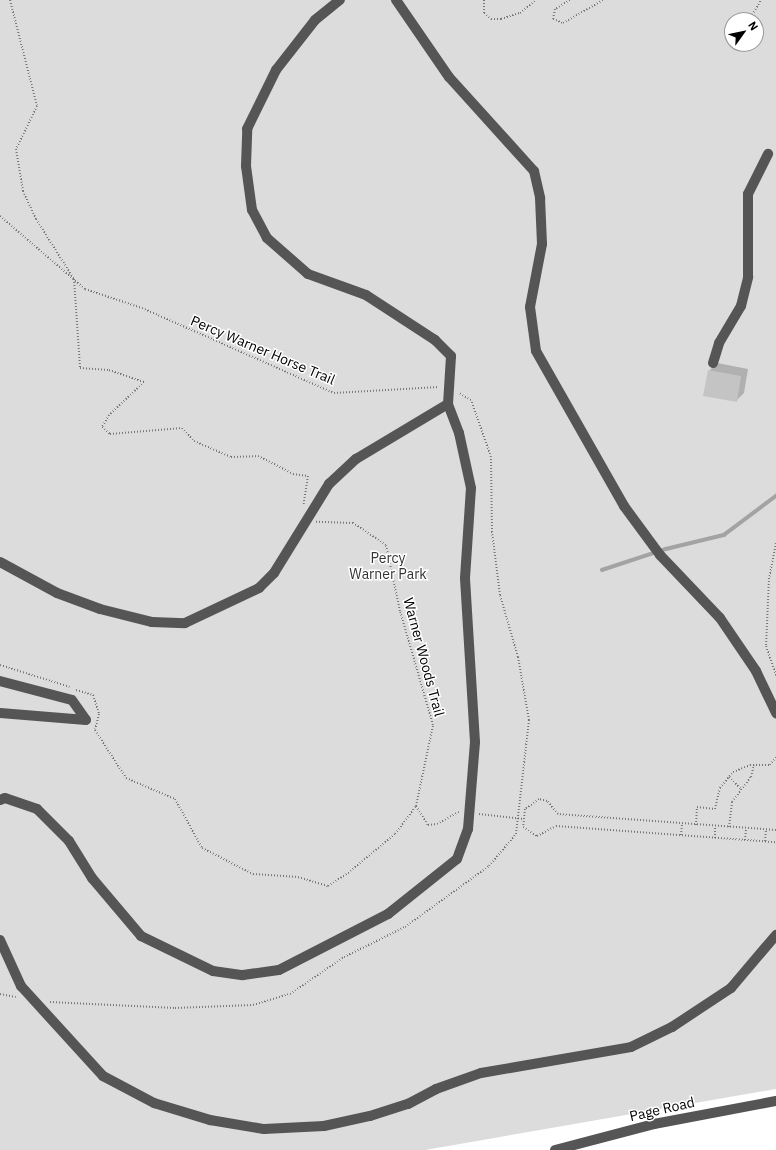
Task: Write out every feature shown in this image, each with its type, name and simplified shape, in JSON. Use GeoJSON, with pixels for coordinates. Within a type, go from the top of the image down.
{"type":"FeatureCollection","features":[{"type":"Feature","properties":{"kind":"street"},"geometry":{"type":"LineString","coordinates":[[0,800],[5,798],[37,809],[69,841],[92,878],[141,936],[213,971],[243,975],[279,970],[388,914],[457,859],[470,813],[475,742],[465,578],[471,488],[448,404],[450,356],[435,340],[366,295],[308,274],[267,238],[252,210],[246,166],[247,129],[276,70],[316,20],[340,0]]}},
{"type":"Feature","properties":{"kind":"street"},"geometry":{"type":"LineString","coordinates":[[396,0],[449,78],[534,171],[540,198],[542,244],[530,307],[536,351],[624,506],[660,555],[720,618],[756,671],[776,713]]}},
{"type":"Feature","properties":{"kind":"street"},"geometry":{"type":"LineString","coordinates":[[713,363],[719,343],[741,306],[748,277],[748,194],[768,154]]}},
{"type":"Feature","properties":{"kind":"street"},"geometry":{"type":"LineString","coordinates":[[0,562],[57,593],[100,609],[152,622],[185,623],[259,588],[274,573],[329,484],[356,459],[448,404]]}},
{"type":"Feature","properties":{"kind":"street"},"geometry":{"type":"LineString","coordinates":[[0,681],[72,700],[86,720],[0,713]]}},
{"type":"Feature","properties":{"kind":"street"},"geometry":{"type":"LineString","coordinates":[[0,940],[21,986],[31,999],[103,1076],[154,1103],[210,1120],[264,1129],[324,1126],[408,1104],[436,1089],[481,1073],[631,1046],[672,1027],[731,988],[776,935]]}},
{"type":"Feature","properties":{"kind":"street","name":"Page Road"},"geometry":{"type":"LineString","coordinates":[[554,1150],[654,1124],[776,1101]]}},
{"type":"Feature","properties":{"kind":"path"},"geometry":{"type":"LineString","coordinates":[[10,0],[37,106],[16,149],[23,191],[36,219],[74,279],[80,368],[109,370],[144,382],[109,415],[102,427],[110,434],[182,428],[194,441],[231,457],[258,456],[293,474],[308,476],[302,504],[308,518]]}},
{"type":"Feature","properties":{"kind":"path"},"geometry":{"type":"LineString","coordinates":[[484,0],[484,13],[491,19],[501,19],[520,13],[536,0]]}},
{"type":"Feature","properties":{"kind":"path"},"geometry":{"type":"LineString","coordinates":[[570,0],[555,9],[553,19],[563,23],[603,0]]}},
{"type":"Feature","properties":{"kind":"path"},"geometry":{"type":"LineString","coordinates":[[754,12],[761,0]]}},
{"type":"Feature","properties":{"kind":"path","name":"Percy Warner Horse Trail"},"geometry":{"type":"LineString","coordinates":[[0,216],[85,289],[142,308],[334,392],[449,387]]}},
{"type":"Feature","properties":{"kind":"path"},"geometry":{"type":"LineString","coordinates":[[0,994],[74,1006],[176,1008],[252,1004],[290,994],[344,957],[405,928],[489,866],[516,834],[529,720],[518,657],[500,594],[492,532],[491,457],[472,400],[449,387]]}},
{"type":"Feature","properties":{"kind":"path","name":"Warner Woods Trail"},"geometry":{"type":"LineString","coordinates":[[0,665],[93,695],[99,714],[95,730],[126,778],[175,799],[202,848],[253,874],[298,877],[328,886],[395,834],[416,806],[432,725],[400,611],[386,545],[353,523],[314,522],[308,518]]}},
{"type":"Feature","properties":{"kind":"path"},"geometry":{"type":"LineString","coordinates":[[776,543],[769,578],[766,646],[776,675]]}},
{"type":"Feature","properties":{"kind":"path"},"geometry":{"type":"LineString","coordinates":[[696,825],[697,807],[715,809],[720,788],[728,776],[754,765],[770,764],[776,757]]}},
{"type":"Feature","properties":{"kind":"path"},"geometry":{"type":"LineString","coordinates":[[729,827],[732,802],[740,788],[751,776],[754,765]]}},
{"type":"Feature","properties":{"kind":"path"},"geometry":{"type":"LineString","coordinates":[[728,776],[740,788]]}},
{"type":"Feature","properties":{"kind":"path"},"geometry":{"type":"LineString","coordinates":[[776,830],[558,814],[547,801],[539,799],[525,809],[522,827],[537,836],[556,826],[776,842]]}},
{"type":"Feature","properties":{"kind":"path"},"geometry":{"type":"LineString","coordinates":[[416,806],[428,825],[437,824],[456,811],[524,818]]}},
{"type":"Feature","properties":{"kind":"path"},"geometry":{"type":"LineString","coordinates":[[681,835],[682,824]]}},
{"type":"Feature","properties":{"kind":"path"},"geometry":{"type":"LineString","coordinates":[[715,826],[715,838]]}},
{"type":"Feature","properties":{"kind":"path"},"geometry":{"type":"LineString","coordinates":[[745,840],[746,828]]}},
{"type":"Feature","properties":{"kind":"path"},"geometry":{"type":"LineString","coordinates":[[765,841],[766,830]]}},
{"type":"Feature","properties":{"kind":"green space","name":"Percy Warner Park"},"geometry":{"type":"Polygon","coordinates":[[[0,0],[776,0],[776,1089],[425,1150],[0,1150],[0,0]]]}},
{"type":"Feature","properties":{"kind":"building"},"geometry":{"type":"Polygon","coordinates":[[[708,370],[741,376],[737,402],[703,396],[708,370]]]}},
{"type":"Feature","properties":{"kind":"waterway"},"geometry":{"type":"LineString","coordinates":[[602,570],[666,549],[724,535],[776,496]]}}]}
